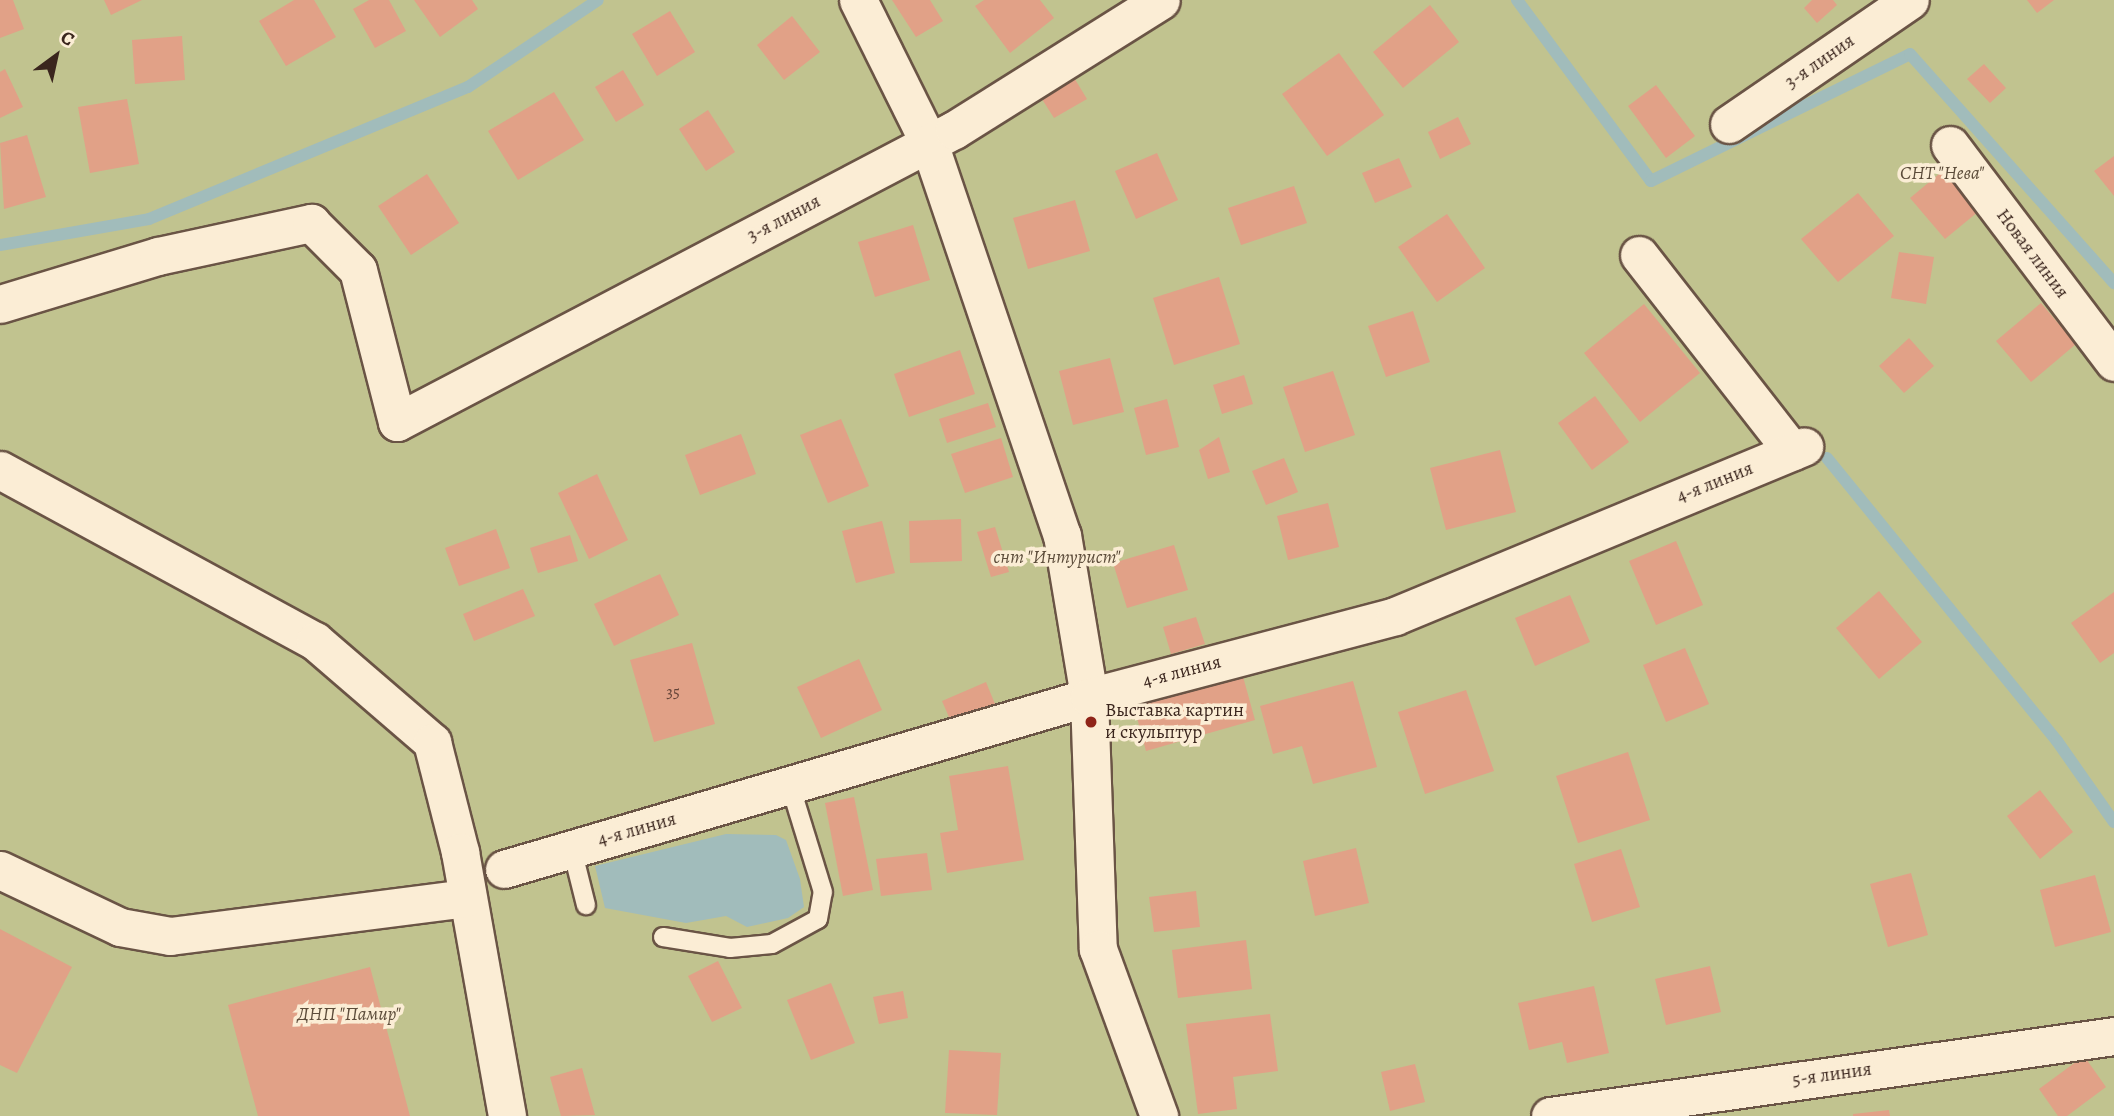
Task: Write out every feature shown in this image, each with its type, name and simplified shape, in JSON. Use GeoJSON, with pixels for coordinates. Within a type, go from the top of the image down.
{"type":"FeatureCollection","features":[{"type":"Feature","properties":{"kind":"street"},"geometry":{"type":"LineString","coordinates":[[858,0],[929,143],[1062,535],[1089,697],[1098,949],[1159,1116]]}},
{"type":"Feature","properties":{"kind":"street","name":"3-я линия"},"geometry":{"type":"LineString","coordinates":[[0,304],[158,256],[311,223],[358,270],[397,422],[929,143],[1161,0]]}},
{"type":"Feature","properties":{"kind":"street","name":"3-я линия"},"geometry":{"type":"LineString","coordinates":[[1730,124],[1910,0]]}},
{"type":"Feature","properties":{"kind":"street","name":"Новая линия"},"geometry":{"type":"LineString","coordinates":[[1950,145],[2114,362]]}},
{"type":"Feature","properties":{"kind":"street","name":"4-я линия"},"geometry":{"type":"LineString","coordinates":[[504,869],[1089,697],[1395,616],[1798,449],[1639,255]]}},
{"type":"Feature","properties":{"kind":"street"},"geometry":{"type":"LineString","coordinates":[[0,470],[315,641],[432,742],[467,898],[507,1116]]}},
{"type":"Feature","properties":{"kind":"street"},"geometry":{"type":"LineString","coordinates":[[0,870],[120,927],[170,936],[356,916],[467,898]]}},
{"type":"Feature","properties":{"kind":"street","name":"5-я линия"},"geometry":{"type":"LineString","coordinates":[[1550,1116],[2114,1036]]}},
{"type":"Feature","properties":{"kind":"lane"},"geometry":{"type":"LineString","coordinates":[[663,937],[730,948],[772,944],[818,919],[823,892],[790,785]]}},
{"type":"Feature","properties":{"kind":"lane"},"geometry":{"type":"LineString","coordinates":[[572,849],[586,905]]}},
{"type":"Feature","properties":{"kind":"green space","name":"снт \"Интурист\""},"geometry":{"type":"Polygon","coordinates":[[[0,0],[2114,0],[2114,1116],[0,1116],[0,0]]]}},
{"type":"Feature","properties":{"kind":"water"},"geometry":{"type":"Polygon","coordinates":[[[726,834],[776,835],[786,840],[800,879],[804,907],[788,918],[747,927],[726,916],[686,923],[605,908],[595,866],[726,834]]]}},
{"type":"Feature","properties":{"kind":"building"},"geometry":{"type":"Polygon","coordinates":[[[0,0],[13,0],[24,29],[0,38],[0,0]]]}},
{"type":"Feature","properties":{"kind":"building"},"geometry":{"type":"Polygon","coordinates":[[[104,0],[142,0],[111,15],[104,0]]]}},
{"type":"Feature","properties":{"kind":"building"},"geometry":{"type":"Polygon","coordinates":[[[294,0],[314,0],[336,37],[286,66],[259,21],[294,0]]]}},
{"type":"Feature","properties":{"kind":"building"},"geometry":{"type":"Polygon","coordinates":[[[369,0],[389,0],[406,31],[375,48],[353,9],[369,0]]]}},
{"type":"Feature","properties":{"kind":"building"},"geometry":{"type":"Polygon","coordinates":[[[414,0],[472,0],[478,9],[440,37],[414,0]]]}},
{"type":"Feature","properties":{"kind":"building"},"geometry":{"type":"Polygon","coordinates":[[[892,0],[930,0],[943,21],[916,37],[892,0]]]}},
{"type":"Feature","properties":{"kind":"building"},"geometry":{"type":"Polygon","coordinates":[[[984,0],[1040,0],[1054,18],[1010,53],[975,6],[984,0]]]}},
{"type":"Feature","properties":{"kind":"building"},"geometry":{"type":"Polygon","coordinates":[[[1812,0],[1833,0],[1837,5],[1817,23],[1804,8],[1812,0]]]}},
{"type":"Feature","properties":{"kind":"building"},"geometry":{"type":"Polygon","coordinates":[[[2027,0],[2054,0],[2037,13],[2027,0]]]}},
{"type":"Feature","properties":{"kind":"building"},"geometry":{"type":"Polygon","coordinates":[[[1430,5],[1459,42],[1403,88],[1373,52],[1430,5]]]}},
{"type":"Feature","properties":{"kind":"building"},"geometry":{"type":"Polygon","coordinates":[[[670,11],[695,52],[657,76],[632,34],[670,11]]]}},
{"type":"Feature","properties":{"kind":"building"},"geometry":{"type":"Polygon","coordinates":[[[792,16],[820,52],[784,80],[757,45],[792,16]]]}},
{"type":"Feature","properties":{"kind":"building"},"geometry":{"type":"Polygon","coordinates":[[[182,36],[185,80],[135,84],[132,40],[182,36]]]}},
{"type":"Feature","properties":{"kind":"building"},"geometry":{"type":"Polygon","coordinates":[[[1339,53],[1384,115],[1327,156],[1282,94],[1339,53]]]}},
{"type":"Feature","properties":{"kind":"building"},"geometry":{"type":"Polygon","coordinates":[[[1984,64],[2006,88],[1990,103],[1967,79],[1984,64]]]}},
{"type":"Feature","properties":{"kind":"building"},"geometry":{"type":"Polygon","coordinates":[[[5,69],[23,107],[0,118],[0,72],[5,69]]]}},
{"type":"Feature","properties":{"kind":"building"},"geometry":{"type":"Polygon","coordinates":[[[623,70],[644,105],[616,122],[595,87],[623,70]]]}},
{"type":"Feature","properties":{"kind":"building"},"geometry":{"type":"Polygon","coordinates":[[[1073,76],[1087,99],[1054,118],[1040,96],[1073,76]]]}},
{"type":"Feature","properties":{"kind":"building"},"geometry":{"type":"Polygon","coordinates":[[[1656,85],[1695,136],[1666,158],[1628,106],[1656,85]]]}},
{"type":"Feature","properties":{"kind":"building"},"geometry":{"type":"Polygon","coordinates":[[[554,92],[584,140],[518,180],[488,131],[554,92]]]}},
{"type":"Feature","properties":{"kind":"building"},"geometry":{"type":"Polygon","coordinates":[[[127,99],[139,164],[90,173],[78,107],[127,99]]]}},
{"type":"Feature","properties":{"kind":"building"},"geometry":{"type":"Polygon","coordinates":[[[708,110],[735,152],[706,171],[679,129],[708,110]]]}},
{"type":"Feature","properties":{"kind":"building"},"geometry":{"type":"Polygon","coordinates":[[[1458,117],[1471,144],[1440,159],[1428,132],[1458,117]]]}},
{"type":"Feature","properties":{"kind":"building"},"geometry":{"type":"Polygon","coordinates":[[[27,135],[46,197],[4,209],[0,143],[27,135]]]}},
{"type":"Feature","properties":{"kind":"building"},"geometry":{"type":"Polygon","coordinates":[[[1157,153],[1178,200],[1136,219],[1115,171],[1157,153]]]}},
{"type":"Feature","properties":{"kind":"building"},"geometry":{"type":"Polygon","coordinates":[[[2114,156],[2114,196],[2094,171],[2114,156]]]}},
{"type":"Feature","properties":{"kind":"building"},"geometry":{"type":"Polygon","coordinates":[[[1399,158],[1412,187],[1375,203],[1362,173],[1399,158]]]}},
{"type":"Feature","properties":{"kind":"building"},"geometry":{"type":"Polygon","coordinates":[[[1945,169],[1979,211],[1945,239],[1910,198],[1945,169]]]}},
{"type":"Feature","properties":{"kind":"building"},"geometry":{"type":"Polygon","coordinates":[[[427,174],[459,223],[411,255],[378,206],[427,174]]]}},
{"type":"Feature","properties":{"kind":"building"},"geometry":{"type":"Polygon","coordinates":[[[1294,186],[1307,223],[1241,245],[1228,208],[1294,186]]]}},
{"type":"Feature","properties":{"kind":"building"},"geometry":{"type":"Polygon","coordinates":[[[1858,193],[1894,236],[1838,282],[1801,239],[1858,193]]]}},
{"type":"Feature","properties":{"kind":"building"},"geometry":{"type":"Polygon","coordinates":[[[1075,200],[1090,251],[1028,269],[1013,218],[1075,200]]]}},
{"type":"Feature","properties":{"kind":"building"},"geometry":{"type":"Polygon","coordinates":[[[1447,214],[1485,268],[1437,302],[1398,247],[1447,214]]]}},
{"type":"Feature","properties":{"kind":"building"},"geometry":{"type":"Polygon","coordinates":[[[913,225],[930,280],[875,297],[858,242],[913,225]]]}},
{"type":"Feature","properties":{"kind":"building"},"geometry":{"type":"Polygon","coordinates":[[[1899,252],[1934,257],[1926,304],[1891,298],[1899,252]]]}},
{"type":"Feature","properties":{"kind":"building"},"geometry":{"type":"Polygon","coordinates":[[[1219,277],[1240,344],[1174,365],[1153,298],[1219,277]]]}},
{"type":"Feature","properties":{"kind":"building"},"geometry":{"type":"Polygon","coordinates":[[[2041,303],[2076,344],[2031,382],[1996,341],[2041,303]]]}},
{"type":"Feature","properties":{"kind":"building"},"geometry":{"type":"Polygon","coordinates":[[[1644,304],[1700,373],[1640,422],[1584,353],[1644,304]]]}},
{"type":"Feature","properties":{"kind":"building"},"geometry":{"type":"Polygon","coordinates":[[[1413,311],[1430,362],[1386,377],[1368,326],[1413,311]]]}},
{"type":"Feature","properties":{"kind":"building"},"geometry":{"type":"Polygon","coordinates":[[[1909,338],[1934,366],[1904,393],[1879,366],[1909,338]]]}},
{"type":"Feature","properties":{"kind":"building"},"geometry":{"type":"Polygon","coordinates":[[[960,350],[975,394],[909,417],[894,374],[960,350]]]}},
{"type":"Feature","properties":{"kind":"building"},"geometry":{"type":"Polygon","coordinates":[[[1110,358],[1124,412],[1073,425],[1059,371],[1110,358]]]}},
{"type":"Feature","properties":{"kind":"building"},"geometry":{"type":"Polygon","coordinates":[[[1333,371],[1355,435],[1305,452],[1283,387],[1333,371]]]}},
{"type":"Feature","properties":{"kind":"building"},"geometry":{"type":"Polygon","coordinates":[[[1244,375],[1253,404],[1222,414],[1213,385],[1244,375]]]}},
{"type":"Feature","properties":{"kind":"building"},"geometry":{"type":"Polygon","coordinates":[[[1595,396],[1629,442],[1592,470],[1558,423],[1595,396]]]}},
{"type":"Feature","properties":{"kind":"building"},"geometry":{"type":"Polygon","coordinates":[[[1167,399],[1179,447],[1146,455],[1134,408],[1167,399]]]}},
{"type":"Feature","properties":{"kind":"building"},"geometry":{"type":"Polygon","coordinates":[[[988,403],[996,427],[947,443],[939,419],[988,403]]]}},
{"type":"Feature","properties":{"kind":"building"},"geometry":{"type":"Polygon","coordinates":[[[841,419],[869,486],[828,503],[800,435],[841,419]]]}},
{"type":"Feature","properties":{"kind":"building"},"geometry":{"type":"Polygon","coordinates":[[[741,434],[756,474],[700,495],[685,455],[741,434]]]}},
{"type":"Feature","properties":{"kind":"building"},"geometry":{"type":"Polygon","coordinates":[[[1219,437],[1230,472],[1208,479],[1199,450],[1219,437]]]}},
{"type":"Feature","properties":{"kind":"building"},"geometry":{"type":"Polygon","coordinates":[[[1001,438],[1013,477],[965,493],[951,454],[1001,438]]]}},
{"type":"Feature","properties":{"kind":"building"},"geometry":{"type":"Polygon","coordinates":[[[1500,450],[1516,512],[1446,530],[1430,468],[1500,450]]]}},
{"type":"Feature","properties":{"kind":"building"},"geometry":{"type":"Polygon","coordinates":[[[1284,458],[1298,492],[1266,505],[1252,471],[1284,458]]]}},
{"type":"Feature","properties":{"kind":"building"},"geometry":{"type":"Polygon","coordinates":[[[597,474],[628,540],[589,559],[558,493],[597,474]]]}},
{"type":"Feature","properties":{"kind":"building"},"geometry":{"type":"Polygon","coordinates":[[[1328,503],[1339,547],[1288,560],[1277,516],[1328,503]]]}},
{"type":"Feature","properties":{"kind":"building"},"geometry":{"type":"Polygon","coordinates":[[[961,519],[962,561],[910,563],[909,521],[961,519]]]}},
{"type":"Feature","properties":{"kind":"building"},"geometry":{"type":"Polygon","coordinates":[[[882,521],[895,573],[856,583],[842,531],[882,521]]]}},
{"type":"Feature","properties":{"kind":"building"},"geometry":{"type":"Polygon","coordinates":[[[995,527],[1009,572],[991,577],[977,532],[995,527]]]}},
{"type":"Feature","properties":{"kind":"building"},"geometry":{"type":"Polygon","coordinates":[[[496,529],[510,568],[459,586],[445,548],[496,529]]]}},
{"type":"Feature","properties":{"kind":"building"},"geometry":{"type":"Polygon","coordinates":[[[570,535],[578,561],[538,573],[530,548],[570,535]]]}},
{"type":"Feature","properties":{"kind":"building"},"geometry":{"type":"Polygon","coordinates":[[[1676,541],[1703,605],[1656,625],[1629,561],[1676,541]]]}},
{"type":"Feature","properties":{"kind":"building"},"geometry":{"type":"Polygon","coordinates":[[[1174,545],[1188,590],[1127,608],[1113,563],[1174,545]]]}},
{"type":"Feature","properties":{"kind":"building"},"geometry":{"type":"Polygon","coordinates":[[[660,574],[679,615],[614,646],[594,604],[660,574]]]}},
{"type":"Feature","properties":{"kind":"building"},"geometry":{"type":"Polygon","coordinates":[[[523,589],[535,616],[474,641],[463,614],[523,589]]]}},
{"type":"Feature","properties":{"kind":"building"},"geometry":{"type":"Polygon","coordinates":[[[1879,591],[1922,642],[1879,679],[1836,628],[1879,591]]]}},
{"type":"Feature","properties":{"kind":"building"},"geometry":{"type":"Polygon","coordinates":[[[2114,592],[2114,653],[2100,663],[2071,623],[2114,592]]]}},
{"type":"Feature","properties":{"kind":"building"},"geometry":{"type":"Polygon","coordinates":[[[1570,595],[1590,642],[1535,666],[1515,618],[1570,595]]]}},
{"type":"Feature","properties":{"kind":"building"},"geometry":{"type":"Polygon","coordinates":[[[1196,617],[1205,644],[1171,654],[1163,627],[1196,617]]]}},
{"type":"Feature","properties":{"kind":"building"},"geometry":{"type":"Polygon","coordinates":[[[692,643],[715,724],[654,742],[630,660],[692,643]]]}},
{"type":"Feature","properties":{"kind":"building"},"geometry":{"type":"Polygon","coordinates":[[[1685,648],[1709,704],[1666,722],[1643,665],[1685,648]]]}},
{"type":"Feature","properties":{"kind":"building"},"geometry":{"type":"Polygon","coordinates":[[[859,659],[882,710],[821,738],[797,687],[859,659]]]}},
{"type":"Feature","properties":{"kind":"building"},"geometry":{"type":"Polygon","coordinates":[[[1242,673],[1255,720],[1146,751],[1133,703],[1242,673]]]}},
{"type":"Feature","properties":{"kind":"building"},"geometry":{"type":"Polygon","coordinates":[[[1353,681],[1377,767],[1313,784],[1302,746],[1273,754],[1260,706],[1353,681]]]}},
{"type":"Feature","properties":{"kind":"building"},"geometry":{"type":"Polygon","coordinates":[[[986,682],[995,704],[952,724],[942,701],[986,682]]]}},
{"type":"Feature","properties":{"kind":"building"},"geometry":{"type":"Polygon","coordinates":[[[1466,690],[1494,771],[1425,794],[1398,712],[1466,690]]]}},
{"type":"Feature","properties":{"kind":"building"},"geometry":{"type":"Polygon","coordinates":[[[1628,752],[1650,820],[1578,843],[1556,776],[1628,752]]]}},
{"type":"Feature","properties":{"kind":"building"},"geometry":{"type":"Polygon","coordinates":[[[1008,766],[1024,860],[947,873],[940,833],[958,830],[949,776],[1008,766]]]}},
{"type":"Feature","properties":{"kind":"building"},"geometry":{"type":"Polygon","coordinates":[[[2040,790],[2073,832],[2040,859],[2007,816],[2040,790]]]}},
{"type":"Feature","properties":{"kind":"building"},"geometry":{"type":"Polygon","coordinates":[[[854,797],[873,890],[843,896],[825,803],[854,797]]]}},
{"type":"Feature","properties":{"kind":"building"},"geometry":{"type":"Polygon","coordinates":[[[1356,848],[1369,903],[1315,916],[1303,861],[1356,848]]]}},
{"type":"Feature","properties":{"kind":"building"},"geometry":{"type":"Polygon","coordinates":[[[1621,849],[1640,907],[1592,922],[1574,864],[1621,849]]]}},
{"type":"Feature","properties":{"kind":"building"},"geometry":{"type":"Polygon","coordinates":[[[927,853],[932,890],[881,896],[876,859],[927,853]]]}},
{"type":"Feature","properties":{"kind":"building"},"geometry":{"type":"Polygon","coordinates":[[[1911,873],[1928,935],[1888,947],[1870,884],[1911,873]]]}},
{"type":"Feature","properties":{"kind":"building"},"geometry":{"type":"Polygon","coordinates":[[[2095,875],[2111,932],[2055,947],[2040,890],[2095,875]]]}},
{"type":"Feature","properties":{"kind":"building"},"geometry":{"type":"Polygon","coordinates":[[[1196,891],[1200,927],[1154,932],[1149,897],[1196,891]]]}},
{"type":"Feature","properties":{"kind":"building"},"geometry":{"type":"Polygon","coordinates":[[[0,929],[72,967],[17,1073],[0,1065],[0,929]]]}},
{"type":"Feature","properties":{"kind":"building"},"geometry":{"type":"Polygon","coordinates":[[[1246,940],[1252,989],[1178,998],[1172,950],[1246,940]]]}},
{"type":"Feature","properties":{"kind":"building"},"geometry":{"type":"Polygon","coordinates":[[[718,961],[742,1008],[712,1022],[688,976],[718,961]]]}},
{"type":"Feature","properties":{"kind":"building"},"geometry":{"type":"Polygon","coordinates":[[[1710,966],[1721,1012],[1666,1025],[1655,979],[1710,966]]]}},
{"type":"Feature","properties":{"kind":"building"},"geometry":{"type":"Polygon","coordinates":[[[370,967],[410,1116],[258,1116],[228,1005],[370,967]]]}},
{"type":"Feature","properties":{"kind":"building"},"geometry":{"type":"Polygon","coordinates":[[[831,983],[855,1043],[811,1060],[787,1000],[831,983]]]}},
{"type":"Feature","properties":{"kind":"building"},"geometry":{"type":"Polygon","coordinates":[[[1594,986],[1609,1053],[1567,1063],[1562,1042],[1529,1050],[1518,1003],[1594,986]]]}},
{"type":"Feature","properties":{"kind":"building"},"geometry":{"type":"Polygon","coordinates":[[[903,991],[908,1018],[879,1024],[873,997],[903,991]]]}},
{"type":"Feature","properties":{"kind":"building"},"geometry":{"type":"Polygon","coordinates":[[[1270,1014],[1278,1071],[1233,1077],[1237,1109],[1198,1114],[1186,1024],[1270,1014]]]}},
{"type":"Feature","properties":{"kind":"building"},"geometry":{"type":"Polygon","coordinates":[[[949,1050],[1001,1053],[997,1115],[945,1113],[949,1050]]]}},
{"type":"Feature","properties":{"kind":"building"},"geometry":{"type":"Polygon","coordinates":[[[2084,1056],[2106,1087],[2067,1116],[2058,1116],[2039,1089],[2084,1056]]]}},
{"type":"Feature","properties":{"kind":"building"},"geometry":{"type":"Polygon","coordinates":[[[1415,1064],[1425,1102],[1390,1111],[1381,1072],[1415,1064]]]}},
{"type":"Feature","properties":{"kind":"building"},"geometry":{"type":"Polygon","coordinates":[[[582,1068],[595,1115],[561,1116],[550,1077],[582,1068]]]}},
{"type":"Feature","properties":{"kind":"building"},"geometry":{"type":"Polygon","coordinates":[[[1889,1110],[1890,1116],[1853,1116],[1853,1114],[1889,1110]]]}},
{"type":"Feature","properties":{"kind":"waterway"},"geometry":{"type":"LineString","coordinates":[[0,245],[149,219],[468,87],[598,0]]}},
{"type":"Feature","properties":{"kind":"waterway"},"geometry":{"type":"LineString","coordinates":[[1517,0],[1651,181],[1910,54],[2114,283]]}},
{"type":"Feature","properties":{"kind":"waterway"},"geometry":{"type":"LineString","coordinates":[[1827,458],[2057,741],[2114,822]]}},
{"type":"Feature","properties":{"kind":"place","name":"Выставка картин и скульптур"},"geometry":{"type":"Point","coordinates":[1091,722]}},
{"type":"Feature","properties":{"kind":"park label","name":"СНТ \"Нева\""},"geometry":{"type":"Point","coordinates":[1942,174]}},
{"type":"Feature","properties":{"kind":"park label","name":"ДНП \"Памир\""},"geometry":{"type":"Point","coordinates":[349,1015]}}]}
